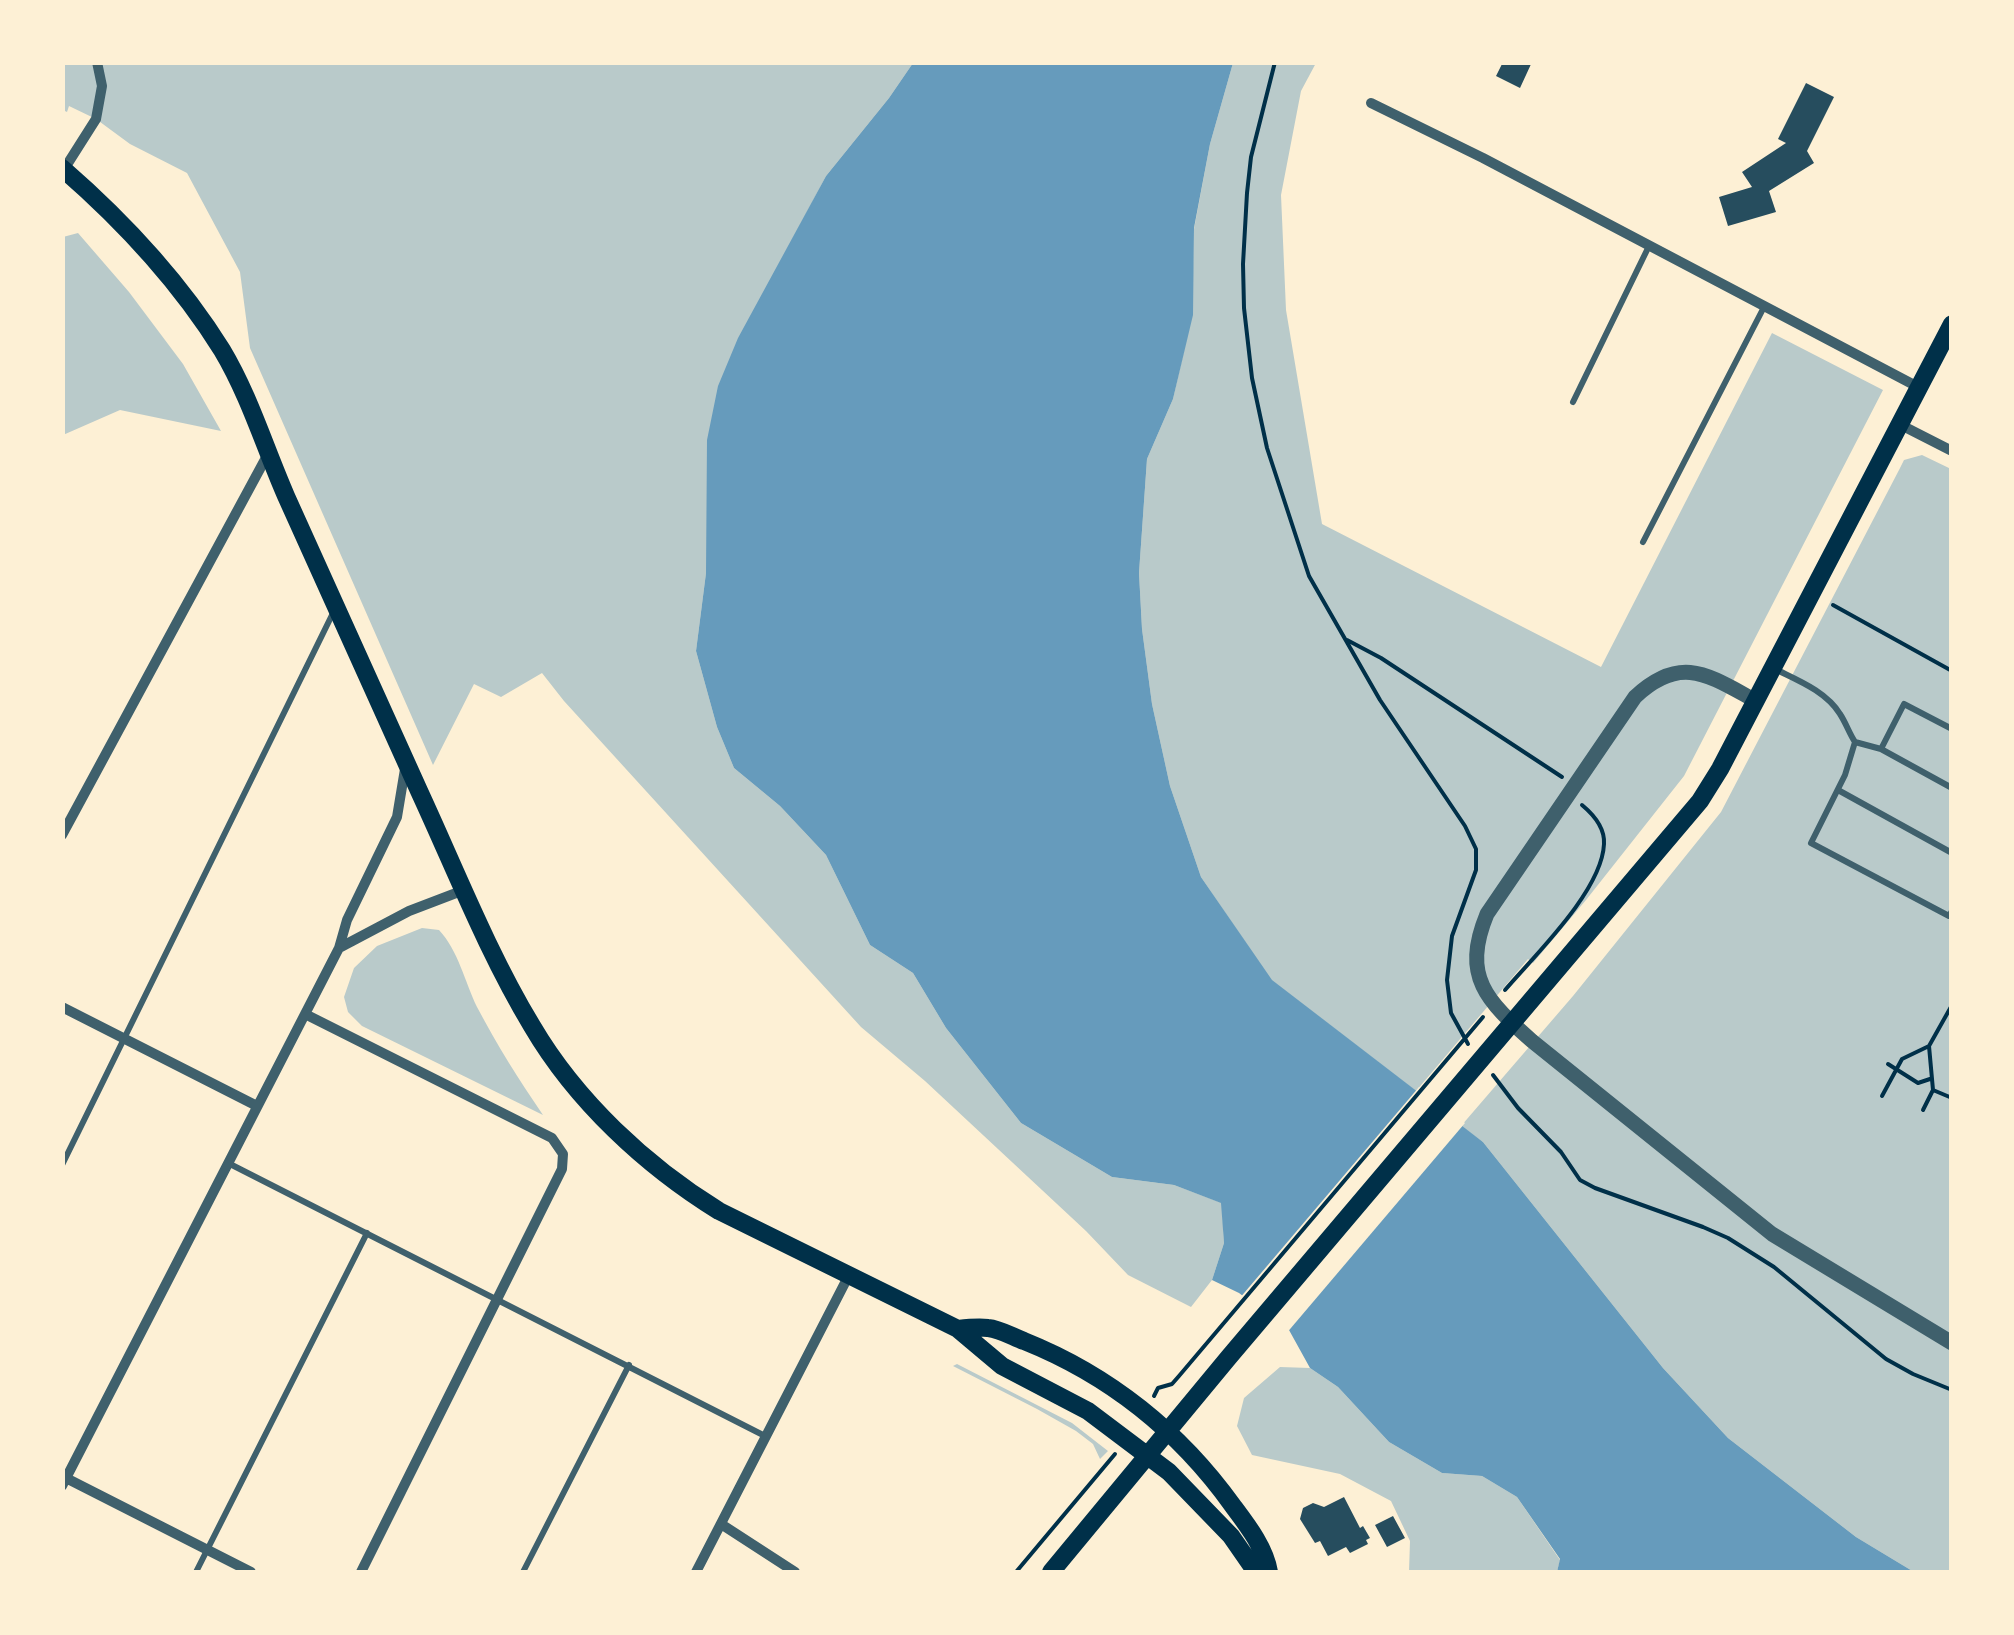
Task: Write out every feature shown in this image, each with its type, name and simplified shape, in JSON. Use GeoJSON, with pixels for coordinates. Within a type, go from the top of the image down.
{"type":"FeatureCollection","features":[{"type":"Feature","properties":{"kind":"main road"},"geometry":{"type":"LineString","coordinates":[[63,169],[129,229],[195,310],[224,354],[498,962],[533,1028],[586,1101],[682,1188],[719,1211],[958,1329],[1002,1366],[1088,1411],[1148,1456],[1206,1509],[1256,1572]]}},
{"type":"Feature","properties":{"kind":"main road"},"geometry":{"type":"LineString","coordinates":[[1051,1572],[1700,801],[1720,770],[1952,324]]}},
{"type":"Feature","properties":{"kind":"main road"},"geometry":{"type":"LineString","coordinates":[[958,1329],[990,1328],[1078,1365],[1136,1404],[1168,1431],[1226,1495],[1267,1559],[1270,1572]]}},
{"type":"Feature","properties":{"kind":"street"},"geometry":{"type":"LineString","coordinates":[[63,169],[96,119],[102,86],[96,62]]}},
{"type":"Feature","properties":{"kind":"street"},"geometry":{"type":"LineString","coordinates":[[1371,103],[1918,386]]}},
{"type":"Feature","properties":{"kind":"street"},"geometry":{"type":"LineString","coordinates":[[1898,424],[1952,450]]}},
{"type":"Feature","properties":{"kind":"street"},"geometry":{"type":"LineString","coordinates":[[62,835],[268,454]]}},
{"type":"Feature","properties":{"kind":"street"},"geometry":{"type":"LineString","coordinates":[[1756,700],[1688,671],[1668,673],[1635,696],[1487,914],[1476,954],[1478,977],[1498,1010],[1772,1234],[1952,1343]]}},
{"type":"Feature","properties":{"kind":"street"},"geometry":{"type":"LineString","coordinates":[[252,1572],[64,1480],[339,948],[347,920],[397,817],[406,763]]}},
{"type":"Feature","properties":{"kind":"street"},"geometry":{"type":"LineString","coordinates":[[339,948],[409,911],[464,890]]}},
{"type":"Feature","properties":{"kind":"street"},"geometry":{"type":"LineString","coordinates":[[62,1007],[257,1106]]}},
{"type":"Feature","properties":{"kind":"street"},"geometry":{"type":"LineString","coordinates":[[305,1014],[552,1138],[563,1154],[562,1169],[362,1572]]}},
{"type":"Feature","properties":{"kind":"street"},"geometry":{"type":"LineString","coordinates":[[696,1572],[849,1275]]}},
{"type":"Feature","properties":{"kind":"street"},"geometry":{"type":"LineString","coordinates":[[721,1524],[795,1572]]}},
{"type":"Feature","properties":{"kind":"lane"},"geometry":{"type":"LineString","coordinates":[[1572,402],[1649,245]]}},
{"type":"Feature","properties":{"kind":"lane"},"geometry":{"type":"LineString","coordinates":[[1643,542],[1765,306]]}},
{"type":"Feature","properties":{"kind":"lane"},"geometry":{"type":"LineString","coordinates":[[62,1165],[336,608]]}},
{"type":"Feature","properties":{"kind":"lane"},"geometry":{"type":"LineString","coordinates":[[1772,668],[1826,699],[1840,712],[1855,742],[1838,790],[1811,844],[1949,916],[1952,911]]}},
{"type":"Feature","properties":{"kind":"lane"},"geometry":{"type":"LineString","coordinates":[[1881,749],[1904,704],[1952,729]]}},
{"type":"Feature","properties":{"kind":"lane"},"geometry":{"type":"LineString","coordinates":[[1855,742],[1881,749],[1952,788]]}},
{"type":"Feature","properties":{"kind":"lane"},"geometry":{"type":"LineString","coordinates":[[1838,790],[1952,854]]}},
{"type":"Feature","properties":{"kind":"lane"},"geometry":{"type":"LineString","coordinates":[[228,1162],[766,1436]]}},
{"type":"Feature","properties":{"kind":"lane"},"geometry":{"type":"LineString","coordinates":[[196,1572],[367,1233]]}},
{"type":"Feature","properties":{"kind":"lane"},"geometry":{"type":"LineString","coordinates":[[523,1572],[629,1365]]}},
{"type":"Feature","properties":{"kind":"path"},"geometry":{"type":"LineString","coordinates":[[1275,62],[1251,157],[1247,193],[1244,308],[1252,378],[1267,448],[1309,576],[1380,700],[1476,849],[1476,870],[1452,936],[1447,980],[1451,1013],[1473,1050]]}},
{"type":"Feature","properties":{"kind":"path"},"geometry":{"type":"LineString","coordinates":[[1833,606],[1952,670]]}},
{"type":"Feature","properties":{"kind":"path"},"geometry":{"type":"LineString","coordinates":[[1343,637],[1562,778]]}},
{"type":"Feature","properties":{"kind":"path"},"geometry":{"type":"LineString","coordinates":[[1505,991],[1577,907],[1598,866],[1604,844],[1597,820],[1579,803]]}},
{"type":"Feature","properties":{"kind":"path"},"geometry":{"type":"LineString","coordinates":[[1923,1110],[1933,1090],[1929,1046],[1952,1005]]}},
{"type":"Feature","properties":{"kind":"path"},"geometry":{"type":"LineString","coordinates":[[1156,1394],[1158,1388],[1172,1384],[1179,1376],[1492,1006]]}},
{"type":"Feature","properties":{"kind":"path"},"geometry":{"type":"LineString","coordinates":[[1882,1096],[1902,1059],[1929,1046]]}},
{"type":"Feature","properties":{"kind":"path"},"geometry":{"type":"LineString","coordinates":[[1484,1063],[1580,1180],[1728,1238],[1774,1268],[1886,1359],[1952,1390]]}},
{"type":"Feature","properties":{"kind":"path"},"geometry":{"type":"LineString","coordinates":[[1888,1064],[1918,1084],[1930,1079]]}},
{"type":"Feature","properties":{"kind":"path"},"geometry":{"type":"LineString","coordinates":[[1933,1090],[1952,1098]]}},
{"type":"Feature","properties":{"kind":"path"},"geometry":{"type":"LineString","coordinates":[[1016,1572],[1112,1459]]}},
{"type":"Feature","properties":{"kind":"shaded area"},"geometry":{"type":"Polygon","coordinates":[[[62,63],[913,63],[826,176],[774,274],[706,573],[696,651],[717,727],[734,768],[780,806],[826,855],[870,945],[913,973],[946,1028],[1021,1123],[1112,1177],[1174,1185],[1222,1203],[1224,1243],[1212,1280],[1191,1307],[1128,1275],[925,1081],[861,1027],[542,673],[501,697],[474,684],[433,765],[250,348],[240,272],[187,173],[130,144],[96,119],[69,106],[67,112],[63,110],[62,63]]]}},
{"type":"Feature","properties":{"kind":"shaded area"},"geometry":{"type":"Polygon","coordinates":[[[1233,63],[1316,63],[1301,91],[1281,195],[1286,310],[1322,524],[1601,667],[1772,333],[1883,390],[1684,776],[1533,963],[1528,959],[1416,1091],[1271,980],[1201,877],[1170,786],[1152,704],[1139,573],[1147,459],[1173,399],[1192,315],[1194,229],[1210,144],[1233,63]]]}},
{"type":"Feature","properties":{"kind":"shaded area"},"geometry":{"type":"Polygon","coordinates":[[[78,233],[183,364],[221,431],[120,410],[63,435],[63,237],[78,233]]]}},
{"type":"Feature","properties":{"kind":"shaded area"},"geometry":{"type":"Polygon","coordinates":[[[1922,455],[1951,469],[1951,1572],[1914,1572],[1856,1537],[1728,1438],[1663,1368],[1483,1142],[1461,1126],[1573,996],[1721,812],[1904,460],[1922,455]]]}},
{"type":"Feature","properties":{"kind":"shaded area"},"geometry":{"type":"Polygon","coordinates":[[[422,928],[439,930],[446,938],[485,1021],[543,1115],[362,1026],[348,1012],[344,997],[354,968],[377,946],[422,928]]]}},
{"type":"Feature","properties":{"kind":"shaded area"},"geometry":{"type":"Polygon","coordinates":[[[957,1364],[1072,1423],[1108,1451],[1100,1459],[1093,1444],[1076,1431],[953,1366],[957,1364]]]}},
{"type":"Feature","properties":{"kind":"shaded area"},"geometry":{"type":"Polygon","coordinates":[[[1280,1367],[1310,1368],[1338,1387],[1389,1442],[1442,1473],[1482,1476],[1517,1497],[1560,1560],[1557,1572],[1409,1572],[1410,1541],[1391,1501],[1340,1474],[1252,1455],[1237,1426],[1244,1398],[1280,1367]]]}},
{"type":"Feature","properties":{"kind":"water"},"geometry":{"type":"Polygon","coordinates":[[[913,63],[1233,63],[1210,144],[1194,228],[1193,315],[1173,399],[1147,459],[1139,573],[1152,704],[1170,786],[1201,877],[1272,980],[1483,1142],[1663,1368],[1728,1438],[1856,1537],[1914,1572],[1557,1572],[1560,1559],[1517,1497],[1482,1476],[1442,1473],[1389,1442],[1338,1387],[1310,1368],[1289,1330],[1239,1293],[1212,1280],[1224,1243],[1221,1203],[1174,1185],[1112,1177],[1021,1123],[946,1028],[913,973],[870,945],[826,855],[780,806],[734,768],[717,727],[696,651],[706,573],[707,440],[718,386],[738,338],[826,176],[913,63]]]}},
{"type":"Feature","properties":{"kind":"pier"},"geometry":{"type":"Polygon","coordinates":[[[1419,1087],[1465,1123],[1285,1335],[1239,1299],[1419,1087]]]}},
{"type":"Feature","properties":{"kind":"building"},"geometry":{"type":"Polygon","coordinates":[[[1503,62],[1532,62],[1520,88],[1496,76],[1503,62]]]}},
{"type":"Feature","properties":{"kind":"building"},"geometry":{"type":"Polygon","coordinates":[[[1806,83],[1834,97],[1807,151],[1814,163],[1769,191],[1776,212],[1728,226],[1719,197],[1752,187],[1742,172],[1786,143],[1778,139],[1806,83]]]}},
{"type":"Feature","properties":{"kind":"building"},"geometry":{"type":"Polygon","coordinates":[[[1344,1497],[1360,1528],[1363,1526],[1370,1538],[1366,1540],[1368,1544],[1350,1553],[1346,1547],[1328,1556],[1300,1519],[1303,1508],[1313,1503],[1324,1507],[1344,1497]]]}},
{"type":"Feature","properties":{"kind":"building"},"geometry":{"type":"Polygon","coordinates":[[[1393,1516],[1405,1538],[1387,1547],[1375,1525],[1393,1516]]]}}]}
